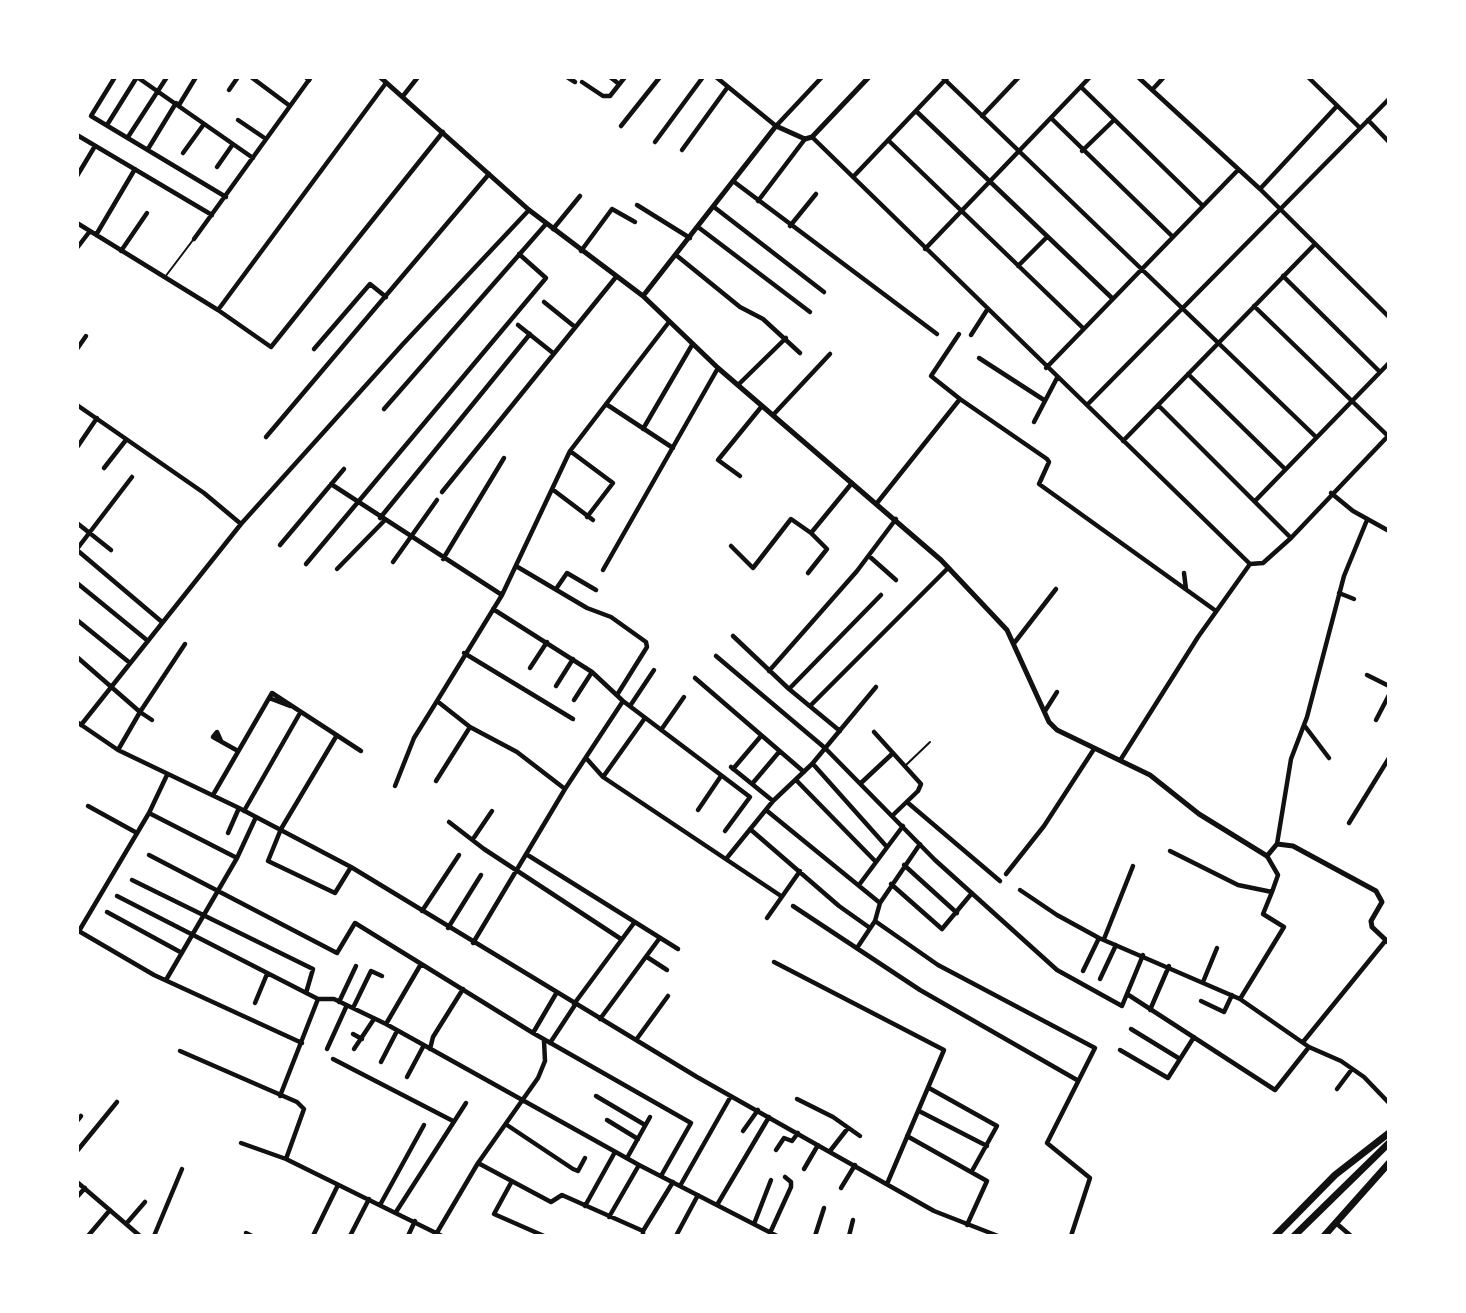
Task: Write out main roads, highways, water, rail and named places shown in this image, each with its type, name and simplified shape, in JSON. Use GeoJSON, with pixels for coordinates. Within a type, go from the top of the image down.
{"type":"FeatureCollection","features":[{"type":"Feature","properties":{"kind":"highway"},"geometry":{"type":"LineString","coordinates":[[1275,1236],[1335,1175],[1389,1133]]}},
{"type":"Feature","properties":{"kind":"highway"},"geometry":{"type":"LineString","coordinates":[[1294,1236],[1389,1143]]}},
{"type":"Feature","properties":{"kind":"highway"},"geometry":{"type":"LineString","coordinates":[[1324,1236],[1389,1163]]}}]}
